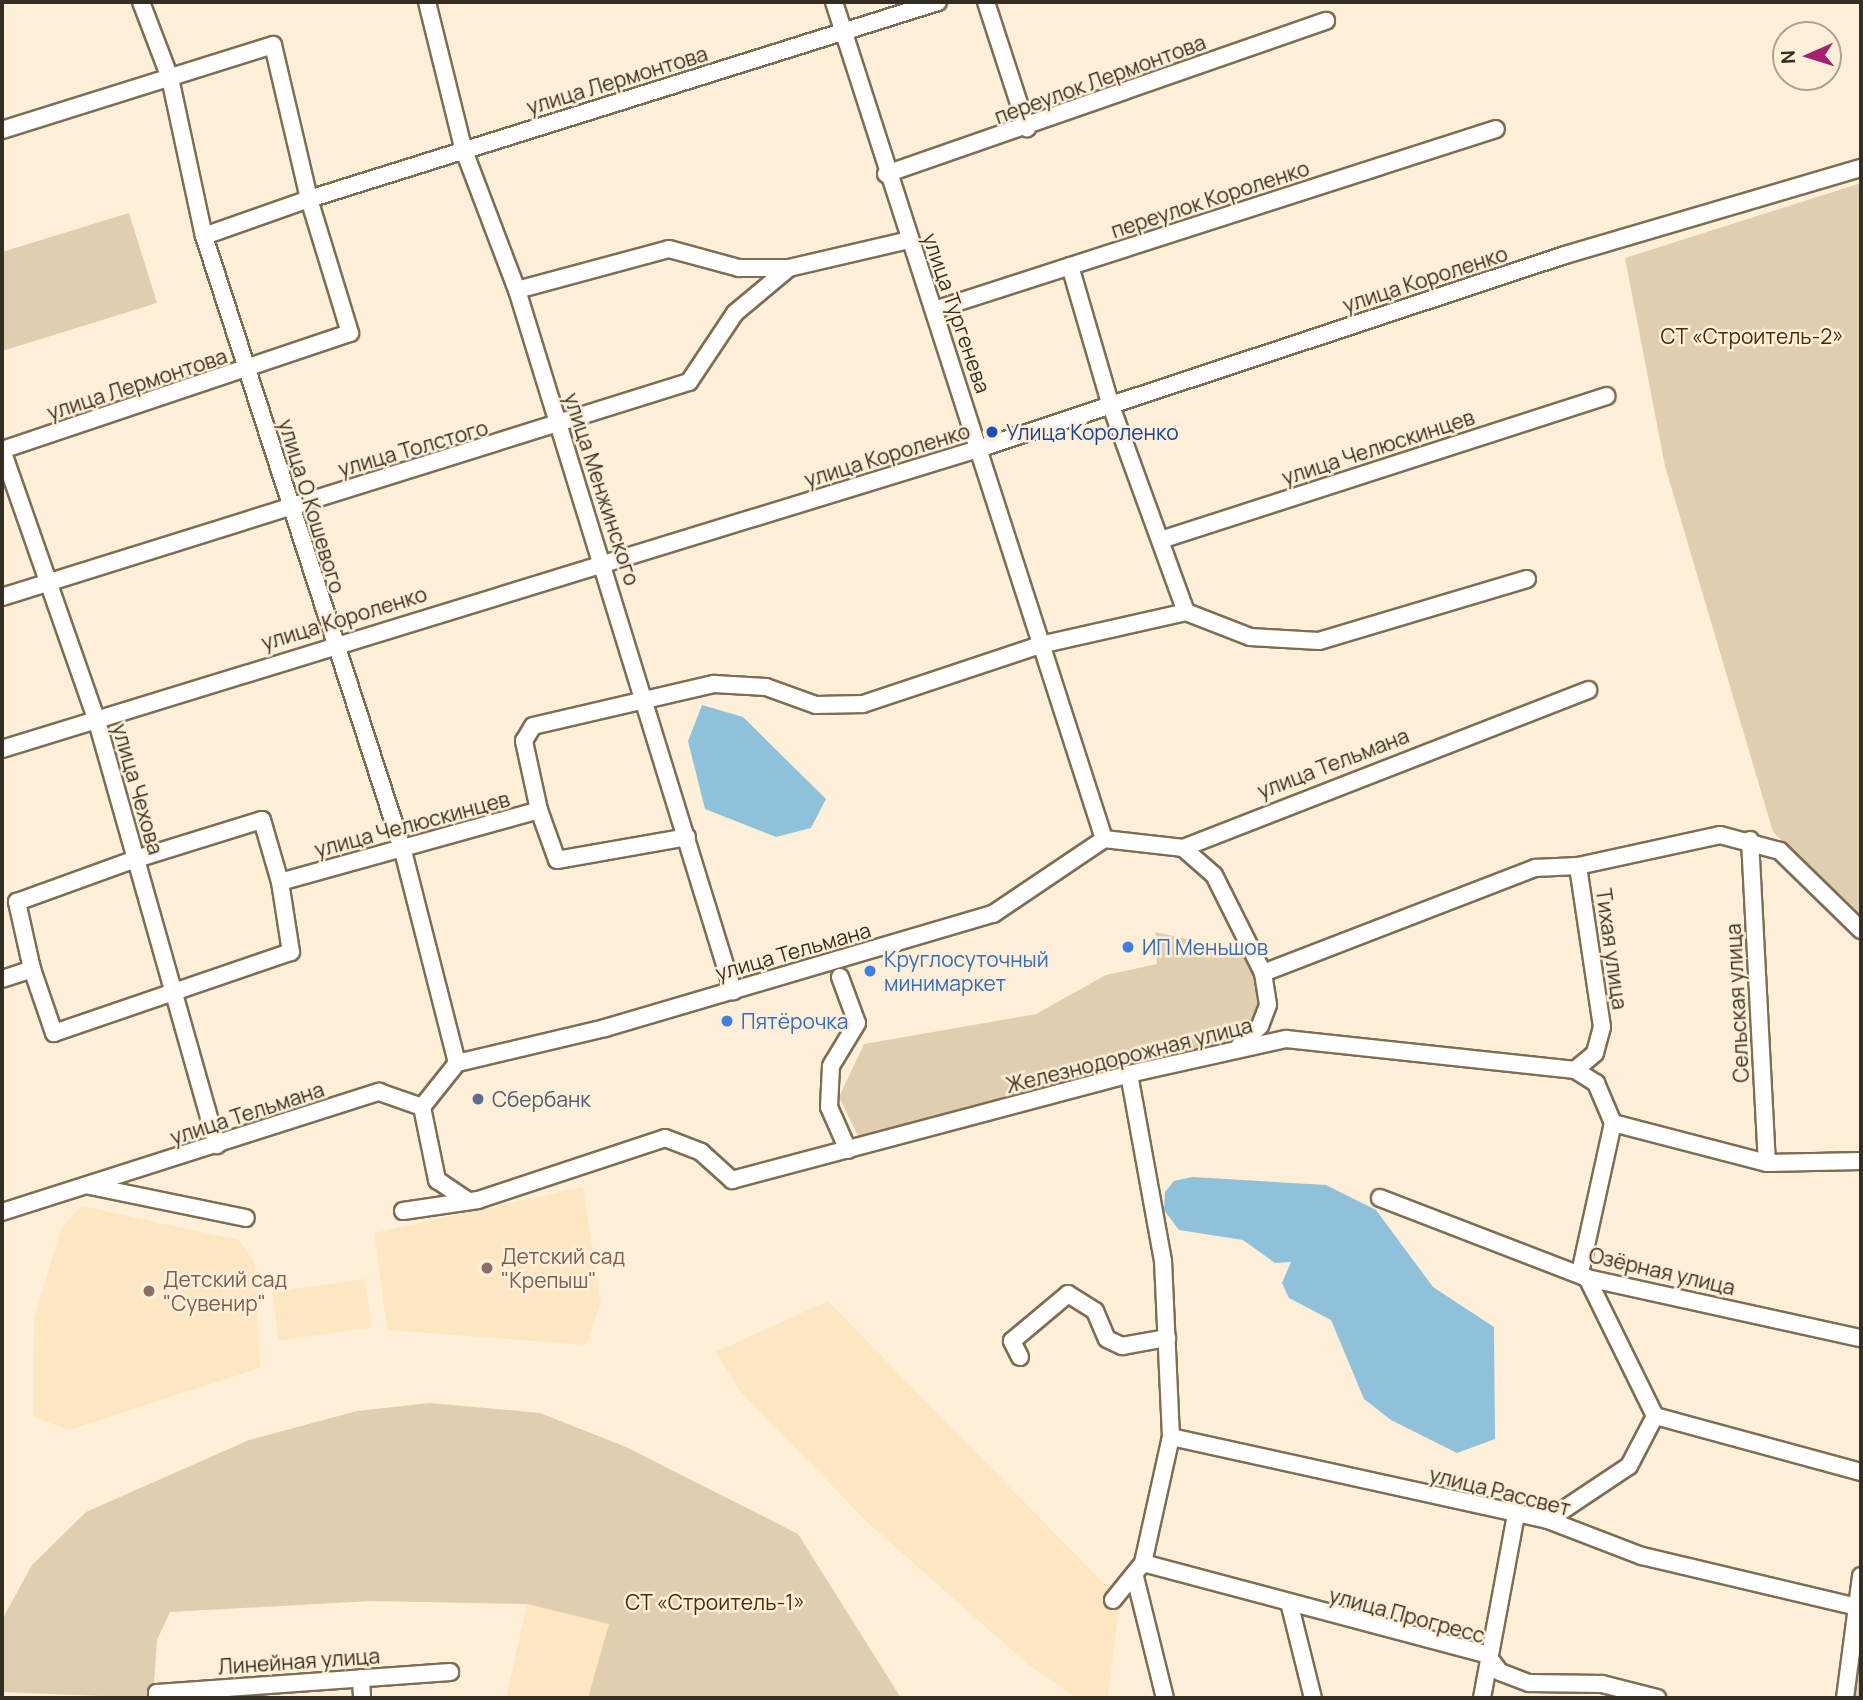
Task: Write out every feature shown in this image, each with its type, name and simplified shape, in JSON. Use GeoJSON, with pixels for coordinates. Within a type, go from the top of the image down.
{"type":"FeatureCollection","features":[{"type":"Feature","properties":{"kind":"street","name":"улица О.Кошевого"},"geometry":{"type":"LineString","coordinates":[[141,2],[170,78],[204,236],[246,372],[292,506],[331,643],[403,851],[457,1063]]}},
{"type":"Feature","properties":{"kind":"street","name":"улица Тургенева"},"geometry":{"type":"LineString","coordinates":[[834,2],[886,174],[937,309],[1040,645],[1104,839]]}},
{"type":"Feature","properties":{"kind":"street","name":"улица Лермонтова"},"geometry":{"type":"LineString","coordinates":[[204,236],[463,148],[844,34],[938,2]]}},
{"type":"Feature","properties":{"kind":"street"},"geometry":{"type":"LineString","coordinates":[[986,2],[1027,128]]}},
{"type":"Feature","properties":{"kind":"street","name":"улица Менжинского"},"geometry":{"type":"LineString","coordinates":[[433,3],[463,148],[517,290],[604,562],[733,991]]}},
{"type":"Feature","properties":{"kind":"street","name":"переулок Лермонтова"},"geometry":{"type":"LineString","coordinates":[[886,174],[1027,128],[1326,20]]}},
{"type":"Feature","properties":{"kind":"street","name":"улица Лермонтова"},"geometry":{"type":"LineString","coordinates":[[2,131],[273,45],[309,199],[350,333],[246,372],[2,450]]}},
{"type":"Feature","properties":{"kind":"street","name":"переулок Короленко"},"geometry":{"type":"LineString","coordinates":[[937,309],[1496,129]]}},
{"type":"Feature","properties":{"kind":"street","name":"улица Короленко"},"geometry":{"type":"LineString","coordinates":[[2,749],[331,643],[981,448],[1565,255],[1861,168]]}},
{"type":"Feature","properties":{"kind":"street","name":"улица Толстого"},"geometry":{"type":"LineString","coordinates":[[517,290],[669,249],[739,268],[789,268],[909,240]]}},
{"type":"Feature","properties":{"kind":"street"},"geometry":{"type":"LineString","coordinates":[[1070,266],[1111,405],[1164,539],[1186,612]]}},
{"type":"Feature","properties":{"kind":"street","name":"улица Толстого"},"geometry":{"type":"LineString","coordinates":[[2,597],[292,506],[560,427],[689,382],[735,313],[789,268]]}},
{"type":"Feature","properties":{"kind":"street","name":"улица Челюскинцев"},"geometry":{"type":"LineString","coordinates":[[1164,539],[1606,396]]}},
{"type":"Feature","properties":{"kind":"street","name":"улица Чехова"},"geometry":{"type":"LineString","coordinates":[[2,450],[45,582],[96,718],[217,1145]]}},
{"type":"Feature","properties":{"kind":"street"},"geometry":{"type":"LineString","coordinates":[[539,810],[523,741],[533,726],[645,696],[714,684],[766,687],[816,705],[863,704],[1040,645],[1186,612],[1250,637],[1319,641],[1527,579]]}},
{"type":"Feature","properties":{"kind":"street","name":"улица Тельмана"},"geometry":{"type":"LineString","coordinates":[[457,1063],[733,991],[993,914],[1104,839],[1183,848],[1588,690]]}},
{"type":"Feature","properties":{"kind":"street","name":"улица Челюскинцев"},"geometry":{"type":"LineString","coordinates":[[279,881],[403,851],[539,810],[557,860],[687,837]]}},
{"type":"Feature","properties":{"kind":"street"},"geometry":{"type":"LineString","coordinates":[[262,820],[279,881],[291,952],[54,1033],[32,969],[17,902],[136,859],[262,820]]}},
{"type":"Feature","properties":{"kind":"street"},"geometry":{"type":"LineString","coordinates":[[1263,973],[1535,868],[1578,866],[1709,836],[1750,840],[1780,850],[1861,930]]}},
{"type":"Feature","properties":{"kind":"street","name":"Сельская улица"},"geometry":{"type":"LineString","coordinates":[[1750,840],[1767,1163]]}},
{"type":"Feature","properties":{"kind":"street"},"geometry":{"type":"LineString","coordinates":[[1183,848],[1213,875],[1263,973],[1268,1005],[1261,1026],[1239,1046]]}},
{"type":"Feature","properties":{"kind":"street","name":"Тихая улица"},"geometry":{"type":"LineString","coordinates":[[1575,1070],[1595,1053],[1602,1027],[1578,866]]}},
{"type":"Feature","properties":{"kind":"street"},"geometry":{"type":"LineString","coordinates":[[2,979],[32,969]]}},
{"type":"Feature","properties":{"kind":"street"},"geometry":{"type":"LineString","coordinates":[[840,977],[857,1023],[831,1066],[829,1107],[848,1150]]}},
{"type":"Feature","properties":{"kind":"street","name":"Железнодорожная улица"},"geometry":{"type":"LineString","coordinates":[[403,1211],[468,1201],[665,1138],[701,1152],[732,1180],[1239,1046],[1286,1039],[1575,1070]]}},
{"type":"Feature","properties":{"kind":"street"},"geometry":{"type":"LineString","coordinates":[[457,1063],[422,1107],[437,1180],[468,1201]]}},
{"type":"Feature","properties":{"kind":"street"},"geometry":{"type":"LineString","coordinates":[[1575,1070],[1596,1083],[1613,1123],[1584,1275],[1655,1416],[1861,1472]]}},
{"type":"Feature","properties":{"kind":"street"},"geometry":{"type":"LineString","coordinates":[[1129,1074],[1163,1261],[1171,1437],[1139,1570],[1164,1698]]}},
{"type":"Feature","properties":{"kind":"street","name":"улица Тельмана"},"geometry":{"type":"LineString","coordinates":[[2,1212],[379,1092],[422,1107]]}},
{"type":"Feature","properties":{"kind":"street"},"geometry":{"type":"LineString","coordinates":[[1613,1123],[1767,1163],[1861,1161]]}},
{"type":"Feature","properties":{"kind":"street"},"geometry":{"type":"LineString","coordinates":[[90,1186],[246,1218]]}},
{"type":"Feature","properties":{"kind":"street","name":"Озёрная улица"},"geometry":{"type":"LineString","coordinates":[[1380,1198],[1584,1275],[1861,1338]]}},
{"type":"Feature","properties":{"kind":"street"},"geometry":{"type":"LineString","coordinates":[[1020,1357],[1012,1341],[1068,1294],[1095,1311],[1107,1339],[1122,1346],[1167,1338]]}},
{"type":"Feature","properties":{"kind":"street"},"geometry":{"type":"LineString","coordinates":[[1548,1520],[1629,1466],[1655,1416]]}},
{"type":"Feature","properties":{"kind":"street","name":"улица Рассвет"},"geometry":{"type":"LineString","coordinates":[[1171,1437],[1548,1520],[1642,1556],[1857,1607]]}},
{"type":"Feature","properties":{"kind":"street"},"geometry":{"type":"LineString","coordinates":[[1482,1698],[1486,1654],[1516,1514]]}},
{"type":"Feature","properties":{"kind":"street"},"geometry":{"type":"LineString","coordinates":[[1112,1600],[1139,1570]]}},
{"type":"Feature","properties":{"kind":"street","name":"улица Прогресс"},"geometry":{"type":"LineString","coordinates":[[1139,1570],[1486,1654],[1500,1672],[1529,1683],[1602,1684],[1657,1698]]}},
{"type":"Feature","properties":{"kind":"street"},"geometry":{"type":"LineString","coordinates":[[1845,1698],[1861,1576]]}},
{"type":"Feature","properties":{"kind":"street"},"geometry":{"type":"LineString","coordinates":[[1290,1606],[1313,1698]]}},
{"type":"Feature","properties":{"kind":"street","name":"Линейная улица"},"geometry":{"type":"LineString","coordinates":[[157,1698],[157,1693],[307,1690],[361,1678],[450,1672]]}},
{"type":"Feature","properties":{"kind":"street"},"geometry":{"type":"LineString","coordinates":[[361,1678],[362,1698]]}},
{"type":"Feature","properties":{"kind":"shaded area","name":"Детский сад \"Крепыш\""},"geometry":{"type":"Polygon","coordinates":[[[583,1187],[601,1302],[586,1345],[387,1330],[374,1233],[583,1187]]]}},
{"type":"Feature","properties":{"kind":"shaded area","name":"Детский сад \"Сувенир\""},"geometry":{"type":"Polygon","coordinates":[[[82,1206],[239,1240],[255,1263],[260,1368],[69,1430],[33,1417],[34,1319],[61,1228],[82,1206]]]}},
{"type":"Feature","properties":{"kind":"shaded area"},"geometry":{"type":"Polygon","coordinates":[[[365,1279],[372,1328],[279,1341],[272,1292],[365,1279]]]}},
{"type":"Feature","properties":{"kind":"shaded area"},"geometry":{"type":"Polygon","coordinates":[[[828,1301],[1120,1600],[1108,1698],[1077,1698],[1030,1666],[869,1524],[739,1390],[715,1352],[828,1301]]]}},
{"type":"Feature","properties":{"kind":"shaded area"},"geometry":{"type":"Polygon","coordinates":[[[527,1604],[610,1624],[588,1698],[506,1698],[527,1604]]]}},
{"type":"Feature","properties":{"kind":"green space","name":"СТ «Строитель-2»"},"geometry":{"type":"Polygon","coordinates":[[[1861,183],[1861,914],[1773,832],[1665,466],[1625,258],[1861,183]]]}},
{"type":"Feature","properties":{"kind":"green space"},"geometry":{"type":"Polygon","coordinates":[[[129,213],[157,303],[2,351],[2,252],[129,213]]]}},
{"type":"Feature","properties":{"kind":"green space"},"geometry":{"type":"Polygon","coordinates":[[[1155,932],[1249,953],[1263,1012],[1239,1046],[863,1146],[839,1097],[864,1044],[1036,1014],[1106,975],[1157,964],[1155,932]]]}},
{"type":"Feature","properties":{"kind":"green space","name":"СТ «Строитель-1»"},"geometry":{"type":"Polygon","coordinates":[[[430,1403],[540,1413],[626,1447],[798,1534],[901,1698],[588,1698],[609,1624],[527,1604],[371,1601],[170,1612],[157,1640],[153,1698],[2,1692],[3,1618],[32,1565],[86,1512],[249,1440],[357,1411],[430,1403]]]}},
{"type":"Feature","properties":{"kind":"green space"},"geometry":{"type":"Polygon","coordinates":[[[1861,1601],[1861,1698],[1845,1698],[1861,1601]]]}},
{"type":"Feature","properties":{"kind":"water"},"geometry":{"type":"Polygon","coordinates":[[[702,705],[743,717],[826,799],[811,828],[776,837],[705,809],[688,741],[702,705]]]}},
{"type":"Feature","properties":{"kind":"water"},"geometry":{"type":"Polygon","coordinates":[[[1192,1177],[1326,1185],[1376,1210],[1433,1287],[1494,1327],[1495,1439],[1457,1453],[1391,1420],[1364,1399],[1331,1320],[1289,1298],[1282,1283],[1291,1262],[1275,1263],[1243,1240],[1179,1230],[1164,1210],[1165,1192],[1174,1181],[1192,1177]]]}},
{"type":"Feature","properties":{"kind":"place","name":"Улица Короленко"},"geometry":{"type":"Point","coordinates":[992,432]}},
{"type":"Feature","properties":{"kind":"place","name":"ИП Меньшов"},"geometry":{"type":"Point","coordinates":[1128,947]}},
{"type":"Feature","properties":{"kind":"place","name":"Круглосуточный минимаркет"},"geometry":{"type":"Point","coordinates":[870,971]}},
{"type":"Feature","properties":{"kind":"place","name":"Пятёрочка"},"geometry":{"type":"Point","coordinates":[727,1021]}},
{"type":"Feature","properties":{"kind":"place","name":"Сбербанк"},"geometry":{"type":"Point","coordinates":[478,1099]}},
{"type":"Feature","properties":{"kind":"place","name":"Детский сад \"Крепыш\""},"geometry":{"type":"Point","coordinates":[487,1268]}},
{"type":"Feature","properties":{"kind":"place","name":"Детский сад \"Сувенир\""},"geometry":{"type":"Point","coordinates":[149,1291]}}]}
